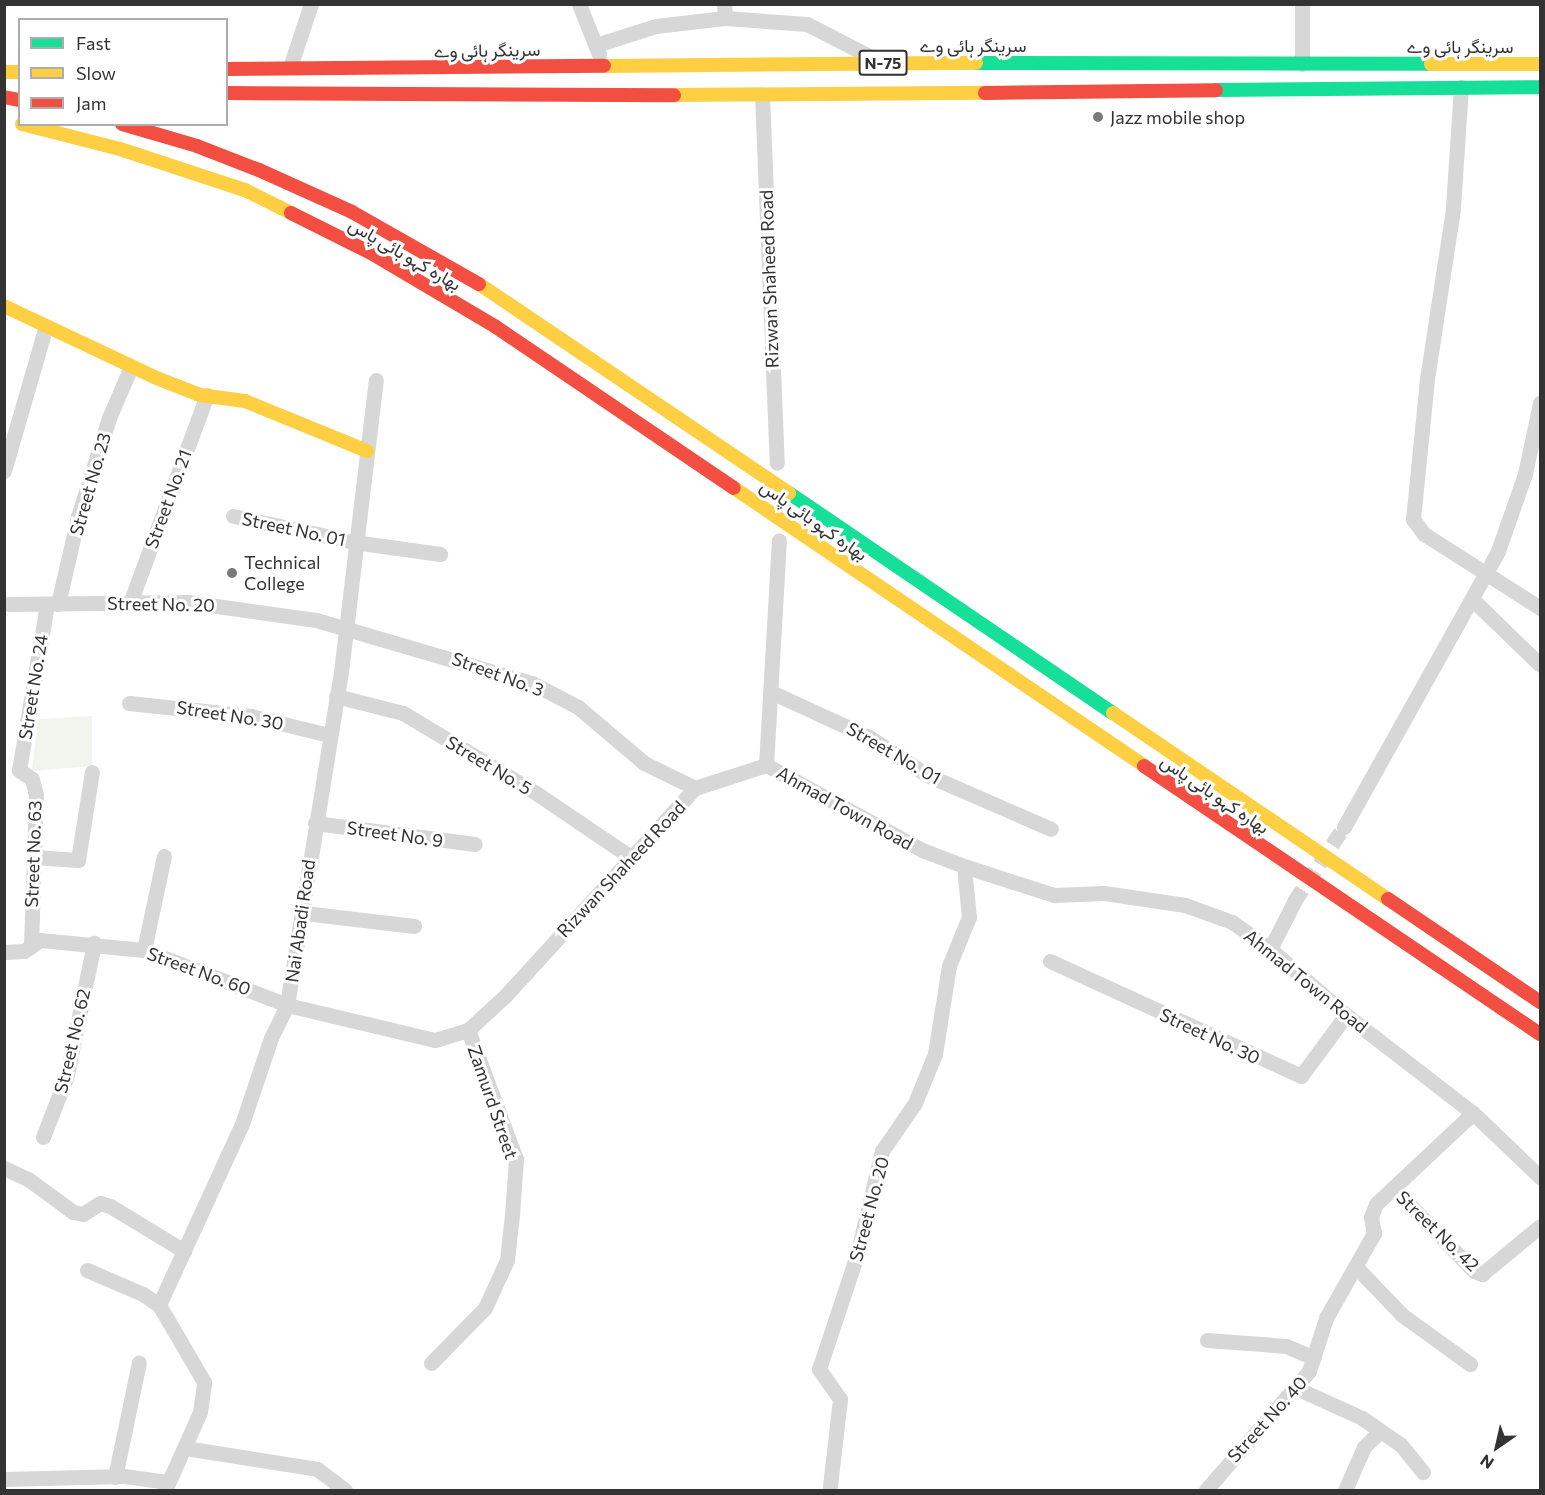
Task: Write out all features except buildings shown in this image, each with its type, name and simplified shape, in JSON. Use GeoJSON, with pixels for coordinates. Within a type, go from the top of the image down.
{"type":"FeatureCollection","features":[{"type":"Feature","properties":{"kind":"main road","name":"سرینگر ہائی وے"},"geometry":{"type":"LineString","coordinates":[[228,69],[882,63],[1540,64]]}},
{"type":"Feature","properties":{"kind":"main road"},"geometry":{"type":"LineString","coordinates":[[726,64],[726,95]]}},
{"type":"Feature","properties":{"kind":"main road","name":"N-75"},"geometry":{"type":"LineString","coordinates":[[228,93],[762,95],[1540,87]]}},
{"type":"Feature","properties":{"kind":"main road","name":"بھارہ کہو بائی پاس"},"geometry":{"type":"LineString","coordinates":[[29,126],[120,149],[245,190],[371,253],[496,327],[1540,1034]]}},
{"type":"Feature","properties":{"kind":"main road","name":"بھارہ کہو بائی پاس"},"geometry":{"type":"LineString","coordinates":[[129,126],[197,146],[352,212],[475,281],[1540,1002]]}},
{"type":"Feature","properties":{"kind":"main road"},"geometry":{"type":"LineString","coordinates":[[4,306],[45,328],[131,367],[207,395],[245,401],[367,451]]}},
{"type":"Feature","properties":{"kind":"street"},"geometry":{"type":"LineString","coordinates":[[290,68],[311,4]]}},
{"type":"Feature","properties":{"kind":"street"},"geometry":{"type":"LineString","coordinates":[[579,4],[602,66]]}},
{"type":"Feature","properties":{"kind":"street"},"geometry":{"type":"LineString","coordinates":[[1302,4],[1302,64]]}},
{"type":"Feature","properties":{"kind":"street"},"geometry":{"type":"LineString","coordinates":[[596,45],[656,26],[725,11],[807,24],[882,63]]}},
{"type":"Feature","properties":{"kind":"street"},"geometry":{"type":"LineString","coordinates":[[1461,87],[1452,220],[1427,379],[1413,519],[1424,534],[1540,608]]}},
{"type":"Feature","properties":{"kind":"street","name":"Rizwan Shaheed Road"},"geometry":{"type":"LineString","coordinates":[[762,95],[777,463]]}},
{"type":"Feature","properties":{"kind":"street"},"geometry":{"type":"LineString","coordinates":[[4,471],[45,328]]}},
{"type":"Feature","properties":{"kind":"street","name":"Street No. 23"},"geometry":{"type":"LineString","coordinates":[[53,604],[109,418],[131,367]]}},
{"type":"Feature","properties":{"kind":"street","name":"Nai Abadi Road"},"geometry":{"type":"LineString","coordinates":[[159,1305],[242,1124],[287,1005],[304,913],[315,823],[347,629],[354,542],[376,380]]}},
{"type":"Feature","properties":{"kind":"street","name":"Street No. 21"},"geometry":{"type":"LineString","coordinates":[[130,603],[207,395]]}},
{"type":"Feature","properties":{"kind":"street"},"geometry":{"type":"LineString","coordinates":[[1344,827],[1487,575],[1525,474],[1540,403]]}},
{"type":"Feature","properties":{"kind":"street","name":"Street No. 01"},"geometry":{"type":"LineString","coordinates":[[233,516],[354,542],[440,554]]}},
{"type":"Feature","properties":{"kind":"street"},"geometry":{"type":"LineString","coordinates":[[766,765],[779,540]]}},
{"type":"Feature","properties":{"kind":"street"},"geometry":{"type":"LineString","coordinates":[[1473,600],[1540,665]]}},
{"type":"Feature","properties":{"kind":"street","name":"Street No. 20"},"geometry":{"type":"LineString","coordinates":[[8,604],[130,603],[232,606],[316,620],[347,629]]}},
{"type":"Feature","properties":{"kind":"street","name":"Street No. 24"},"geometry":{"type":"LineString","coordinates":[[12,770],[53,604]]}},
{"type":"Feature","properties":{"kind":"street","name":"Street No. 3"},"geometry":{"type":"LineString","coordinates":[[347,629],[532,683],[578,707],[644,763],[694,788]]}},
{"type":"Feature","properties":{"kind":"street","name":"Street No. 01"},"geometry":{"type":"LineString","coordinates":[[771,692],[869,737],[927,775],[1050,830]]}},
{"type":"Feature","properties":{"kind":"street","name":"Street No. 5"},"geometry":{"type":"LineString","coordinates":[[336,696],[375,704],[413,718],[536,793],[632,858]]}},
{"type":"Feature","properties":{"kind":"street","name":"Street No. 30"},"geometry":{"type":"LineString","coordinates":[[129,703],[250,716],[329,735]]}},
{"type":"Feature","properties":{"kind":"street","name":"Rizwan Shaheed Road"},"geometry":{"type":"LineString","coordinates":[[287,1005],[435,1040],[468,1030],[506,996],[694,788],[766,765]]}},
{"type":"Feature","properties":{"kind":"street","name":"Ahmad Town Road"},"geometry":{"type":"LineString","coordinates":[[766,765],[922,850],[964,866],[1054,895],[1104,892],[1185,905],[1232,922],[1270,949],[1346,1015],[1473,1113],[1540,1177]]}},
{"type":"Feature","properties":{"kind":"street","name":"Street No. 63"},"geometry":{"type":"LineString","coordinates":[[12,770],[32,779],[36,795],[31,946]]}},
{"type":"Feature","properties":{"kind":"street"},"geometry":{"type":"LineString","coordinates":[[34,857],[78,860],[92,772]]}},
{"type":"Feature","properties":{"kind":"street","name":"Street No. 9"},"geometry":{"type":"LineString","coordinates":[[315,823],[475,844]]}},
{"type":"Feature","properties":{"kind":"street"},"geometry":{"type":"LineString","coordinates":[[144,950],[164,856]]}},
{"type":"Feature","properties":{"kind":"street","name":"Street No. 20"},"geometry":{"type":"LineString","coordinates":[[830,1486],[840,1400],[819,1370],[857,1255],[882,1151],[915,1104],[935,1054],[949,966],[969,917],[964,866]]}},
{"type":"Feature","properties":{"kind":"street"},"geometry":{"type":"LineString","coordinates":[[1270,949],[1294,902]]}},
{"type":"Feature","properties":{"kind":"street"},"geometry":{"type":"LineString","coordinates":[[304,913],[414,926]]}},
{"type":"Feature","properties":{"kind":"street","name":"Street No. 60"},"geometry":{"type":"LineString","coordinates":[[4,952],[24,951],[40,940],[94,943],[144,950],[287,1005]]}},
{"type":"Feature","properties":{"kind":"street","name":"Street No. 62"},"geometry":{"type":"LineString","coordinates":[[43,1137],[67,1075],[94,943]]}},
{"type":"Feature","properties":{"kind":"street","name":"Street No. 30"},"geometry":{"type":"LineString","coordinates":[[1050,961],[1301,1076],[1346,1015]]}},
{"type":"Feature","properties":{"kind":"street","name":"Zamurd Street"},"geometry":{"type":"LineString","coordinates":[[431,1363],[485,1308],[507,1260],[512,1215],[516,1159],[468,1030]]}},
{"type":"Feature","properties":{"kind":"street","name":"Street No. 40"},"geometry":{"type":"LineString","coordinates":[[1206,1491],[1296,1388],[1314,1358],[1326,1318],[1358,1268],[1374,1233],[1371,1217],[1376,1204],[1473,1113]]}},
{"type":"Feature","properties":{"kind":"street"},"geometry":{"type":"LineString","coordinates":[[4,1168],[28,1179],[73,1212],[83,1214],[100,1203],[110,1206],[184,1251]]}},
{"type":"Feature","properties":{"kind":"street","name":"Street No. 42"},"geometry":{"type":"LineString","coordinates":[[1393,1188],[1449,1247],[1482,1274],[1540,1227]]}},
{"type":"Feature","properties":{"kind":"street"},"geometry":{"type":"LineString","coordinates":[[1358,1268],[1402,1316],[1470,1364]]}},
{"type":"Feature","properties":{"kind":"street"},"geometry":{"type":"LineString","coordinates":[[4,1479],[115,1477],[166,1486],[200,1412],[204,1382],[159,1305],[144,1294],[87,1270]]}},
{"type":"Feature","properties":{"kind":"street"},"geometry":{"type":"LineString","coordinates":[[1207,1341],[1286,1346],[1314,1358]]}},
{"type":"Feature","properties":{"kind":"street"},"geometry":{"type":"LineString","coordinates":[[115,1477],[139,1362]]}},
{"type":"Feature","properties":{"kind":"street"},"geometry":{"type":"LineString","coordinates":[[1296,1388],[1362,1418],[1401,1445],[1423,1472]]}},
{"type":"Feature","properties":{"kind":"street"},"geometry":{"type":"LineString","coordinates":[[1345,1491],[1364,1447],[1380,1431]]}},
{"type":"Feature","properties":{"kind":"street"},"geometry":{"type":"LineString","coordinates":[[185,1448],[317,1469],[345,1491]]}},
{"type":"Feature","properties":{"kind":"shaded area"},"geometry":{"type":"Polygon","coordinates":[[[92,716],[92,766],[32,771],[38,719],[92,716]]]}},
{"type":"Feature","properties":{"kind":"tunnel"},"geometry":{"type":"LineString","coordinates":[[1294,902],[1344,827]]}},
{"type":"Feature","properties":{"kind":"traffic: fast"},"geometry":{"type":"LineString","coordinates":[[976,63],[1431,64]]}},
{"type":"Feature","properties":{"kind":"traffic: fast"},"geometry":{"type":"LineString","coordinates":[[1216,90],[1540,87]]}},
{"type":"Feature","properties":{"kind":"traffic: fast"},"geometry":{"type":"LineString","coordinates":[[789,493],[1113,713]]}},
{"type":"Feature","properties":{"kind":"traffic: slow"},"geometry":{"type":"LineString","coordinates":[[604,66],[976,63]]}},
{"type":"Feature","properties":{"kind":"traffic: slow"},"geometry":{"type":"LineString","coordinates":[[1431,64],[1540,64]]}},
{"type":"Feature","properties":{"kind":"traffic: slow"},"geometry":{"type":"LineString","coordinates":[[4,72],[18,72]]}},
{"type":"Feature","properties":{"kind":"traffic: slow"},"geometry":{"type":"LineString","coordinates":[[674,95],[985,93]]}},
{"type":"Feature","properties":{"kind":"traffic: slow"},"geometry":{"type":"LineString","coordinates":[[30,126],[120,149],[245,190],[291,213]]}},
{"type":"Feature","properties":{"kind":"traffic: slow"},"geometry":{"type":"LineString","coordinates":[[479,284],[789,493]]}},
{"type":"Feature","properties":{"kind":"traffic: slow"},"geometry":{"type":"LineString","coordinates":[[4,306],[154,377],[200,395],[245,401],[367,451]]}},
{"type":"Feature","properties":{"kind":"traffic: slow"},"geometry":{"type":"LineString","coordinates":[[734,488],[1144,766]]}},
{"type":"Feature","properties":{"kind":"traffic: slow"},"geometry":{"type":"LineString","coordinates":[[1113,713],[1388,899]]}},
{"type":"Feature","properties":{"kind":"traffic: jam"},"geometry":{"type":"LineString","coordinates":[[228,69],[604,66]]}},
{"type":"Feature","properties":{"kind":"traffic: jam"},"geometry":{"type":"LineString","coordinates":[[985,93],[1216,90]]}},
{"type":"Feature","properties":{"kind":"traffic: jam"},"geometry":{"type":"LineString","coordinates":[[228,93],[674,95]]}},
{"type":"Feature","properties":{"kind":"traffic: jam"},"geometry":{"type":"LineString","coordinates":[[4,97],[18,100]]}},
{"type":"Feature","properties":{"kind":"traffic: jam"},"geometry":{"type":"LineString","coordinates":[[129,126],[197,146],[259,170],[352,212],[479,284]]}},
{"type":"Feature","properties":{"kind":"traffic: jam"},"geometry":{"type":"LineString","coordinates":[[291,213],[371,253],[496,327],[734,488]]}},
{"type":"Feature","properties":{"kind":"traffic: jam"},"geometry":{"type":"LineString","coordinates":[[1144,766],[1540,1034]]}},
{"type":"Feature","properties":{"kind":"traffic: jam"},"geometry":{"type":"LineString","coordinates":[[1388,899],[1540,1002]]}},
{"type":"Feature","properties":{"kind":"place","name":"Jazz mobile shop"},"geometry":{"type":"Point","coordinates":[1098,117]}},
{"type":"Feature","properties":{"kind":"place","name":"Technical College"},"geometry":{"type":"Point","coordinates":[232,573]}}]}
